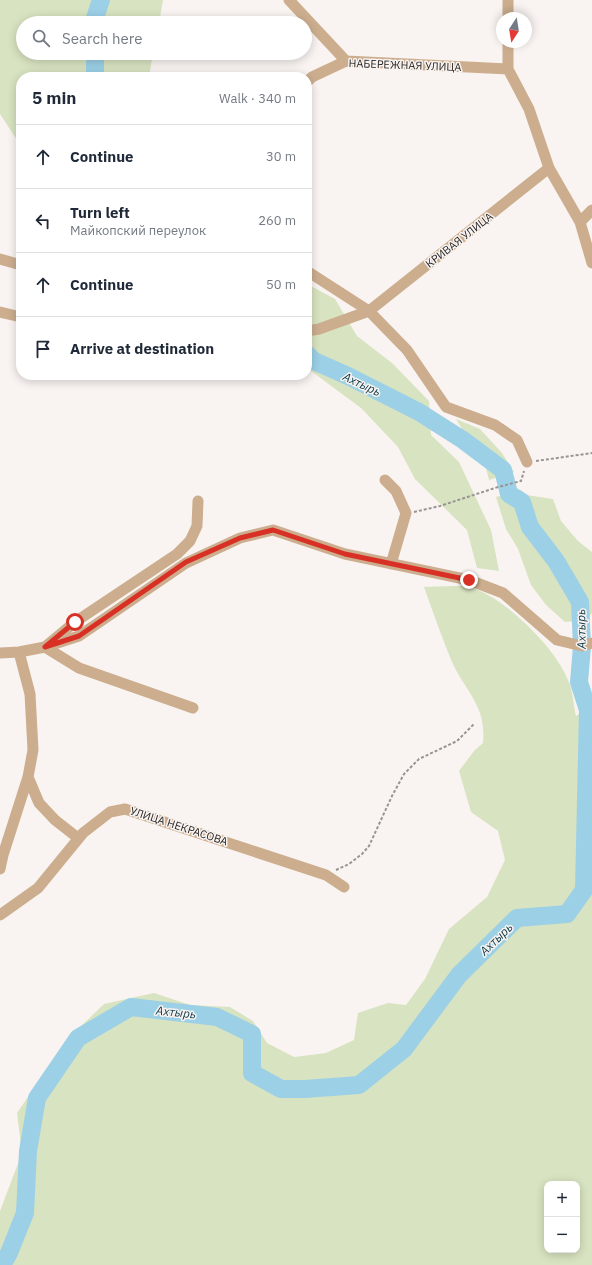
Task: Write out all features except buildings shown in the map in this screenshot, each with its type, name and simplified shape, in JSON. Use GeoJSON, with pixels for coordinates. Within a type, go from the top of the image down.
{"type":"FeatureCollection","features":[{"type":"Feature","properties":{"kind":"street"},"geometry":{"type":"LineString","coordinates":[[289,0],[304,16]]}},
{"type":"Feature","properties":{"kind":"street"},"geometry":{"type":"LineString","coordinates":[[508,0],[508,12]]}},
{"type":"Feature","properties":{"kind":"street"},"geometry":{"type":"LineString","coordinates":[[312,25],[346,61]]}},
{"type":"Feature","properties":{"kind":"street"},"geometry":{"type":"LineString","coordinates":[[508,48],[508,68],[529,109],[550,168],[580,222],[592,263]]}},
{"type":"Feature","properties":{"kind":"street","name":"НАБЕРЕЖНАЯ УЛИЦА"},"geometry":{"type":"LineString","coordinates":[[312,77],[346,61],[508,68]]}},
{"type":"Feature","properties":{"kind":"street","name":"КРИВАЯ УЛИЦА"},"geometry":{"type":"LineString","coordinates":[[312,330],[319,329],[369,311],[550,168]]}},
{"type":"Feature","properties":{"kind":"street"},"geometry":{"type":"LineString","coordinates":[[580,222],[592,210]]}},
{"type":"Feature","properties":{"kind":"street"},"geometry":{"type":"LineString","coordinates":[[0,259],[16,264]]}},
{"type":"Feature","properties":{"kind":"street"},"geometry":{"type":"LineString","coordinates":[[312,274],[369,311],[407,350],[446,407],[495,425],[518,440],[527,462]]}},
{"type":"Feature","properties":{"kind":"street"},"geometry":{"type":"LineString","coordinates":[[0,312],[16,316]]}},
{"type":"Feature","properties":{"kind":"street"},"geometry":{"type":"LineString","coordinates":[[385,480],[396,490],[406,513],[391,564]]}},
{"type":"Feature","properties":{"kind":"street"},"geometry":{"type":"LineString","coordinates":[[45,647],[75,622],[177,554],[190,542],[197,526],[198,501]]}},
{"type":"Feature","properties":{"kind":"street"},"geometry":{"type":"LineString","coordinates":[[0,653],[19,652],[45,647],[79,636],[186,562],[240,538],[273,530],[345,554],[469,580],[503,593],[557,640],[582,646],[592,643]]}},
{"type":"Feature","properties":{"kind":"street"},"geometry":{"type":"LineString","coordinates":[[45,647],[79,668],[193,708]]}},
{"type":"Feature","properties":{"kind":"street"},"geometry":{"type":"LineString","coordinates":[[0,869],[3,855],[28,777],[33,750],[30,694],[19,652]]}},
{"type":"Feature","properties":{"kind":"street"},"geometry":{"type":"LineString","coordinates":[[28,777],[39,803],[55,820],[78,838]]}},
{"type":"Feature","properties":{"kind":"street","name":"УЛИЦА НЕКРАСОВА"},"geometry":{"type":"LineString","coordinates":[[0,915],[38,888],[78,838],[110,812],[125,809],[326,875],[344,887]]}},
{"type":"Feature","properties":{"kind":"path"},"geometry":{"type":"LineString","coordinates":[[406,513],[440,506],[498,486],[521,481],[527,462],[592,453]]}},
{"type":"Feature","properties":{"kind":"path"},"geometry":{"type":"LineString","coordinates":[[326,875],[349,864],[362,854],[369,846],[404,774],[419,759],[458,741],[474,724]]}},
{"type":"Feature","properties":{"kind":"green space"},"geometry":{"type":"Polygon","coordinates":[[[0,0],[163,0],[160,16],[16,16],[16,60],[152,60],[150,72],[16,72],[16,138],[0,114],[0,0]]]}},
{"type":"Feature","properties":{"kind":"green space"},"geometry":{"type":"Polygon","coordinates":[[[312,287],[335,299],[357,336],[392,363],[429,401],[431,435],[459,462],[491,530],[499,571],[477,568],[467,530],[415,479],[398,447],[361,408],[312,372],[312,287]]]}},
{"type":"Feature","properties":{"kind":"green space"},"geometry":{"type":"Polygon","coordinates":[[[456,419],[480,429],[502,453],[514,472],[489,480],[486,468],[456,419]]]}},
{"type":"Feature","properties":{"kind":"green space"},"geometry":{"type":"Polygon","coordinates":[[[521,490],[526,495],[553,499],[561,521],[578,541],[592,552],[592,613],[587,620],[565,622],[546,605],[531,585],[518,549],[506,529],[496,497],[521,490]]]}},
{"type":"Feature","properties":{"kind":"green space"},"geometry":{"type":"Polygon","coordinates":[[[466,586],[483,593],[498,601],[513,612],[552,653],[570,684],[576,716],[592,705],[592,1265],[0,1265],[0,1211],[22,1153],[17,1113],[74,1033],[104,1004],[154,993],[190,1005],[230,1007],[253,1021],[267,1043],[294,1057],[326,1053],[354,1040],[358,1013],[388,1003],[406,1005],[425,979],[449,929],[487,897],[505,860],[498,831],[471,812],[459,771],[474,751],[483,743],[482,719],[474,700],[452,662],[424,587],[466,586]]]}},
{"type":"Feature","properties":{"kind":"waterway","name":"Ахтырь"},"geometry":{"type":"LineString","coordinates":[[96,16],[101,0]]}},
{"type":"Feature","properties":{"kind":"waterway","name":"Ахтырь"},"geometry":{"type":"LineString","coordinates":[[95,60],[95,72]]}},
{"type":"Feature","properties":{"kind":"waterway","name":"Ахтырь"},"geometry":{"type":"LineString","coordinates":[[2,1265],[9,1253],[25,1213],[28,1151],[37,1098],[78,1038],[131,1007],[217,1017],[252,1034],[252,1073],[281,1089],[305,1089],[359,1085],[404,1049],[459,975],[517,918],[567,914],[584,890],[588,710],[579,682],[582,646],[580,602],[556,561],[530,527],[522,502],[509,494],[503,470],[463,440],[419,412],[312,359]]}},
{"type":"Feature","properties":{"kind":"route"},"geometry":{"type":"LineString","coordinates":[[75,622],[45,647],[79,636],[99,624],[186,562],[240,538],[273,530],[345,554],[469,580]]}}]}
